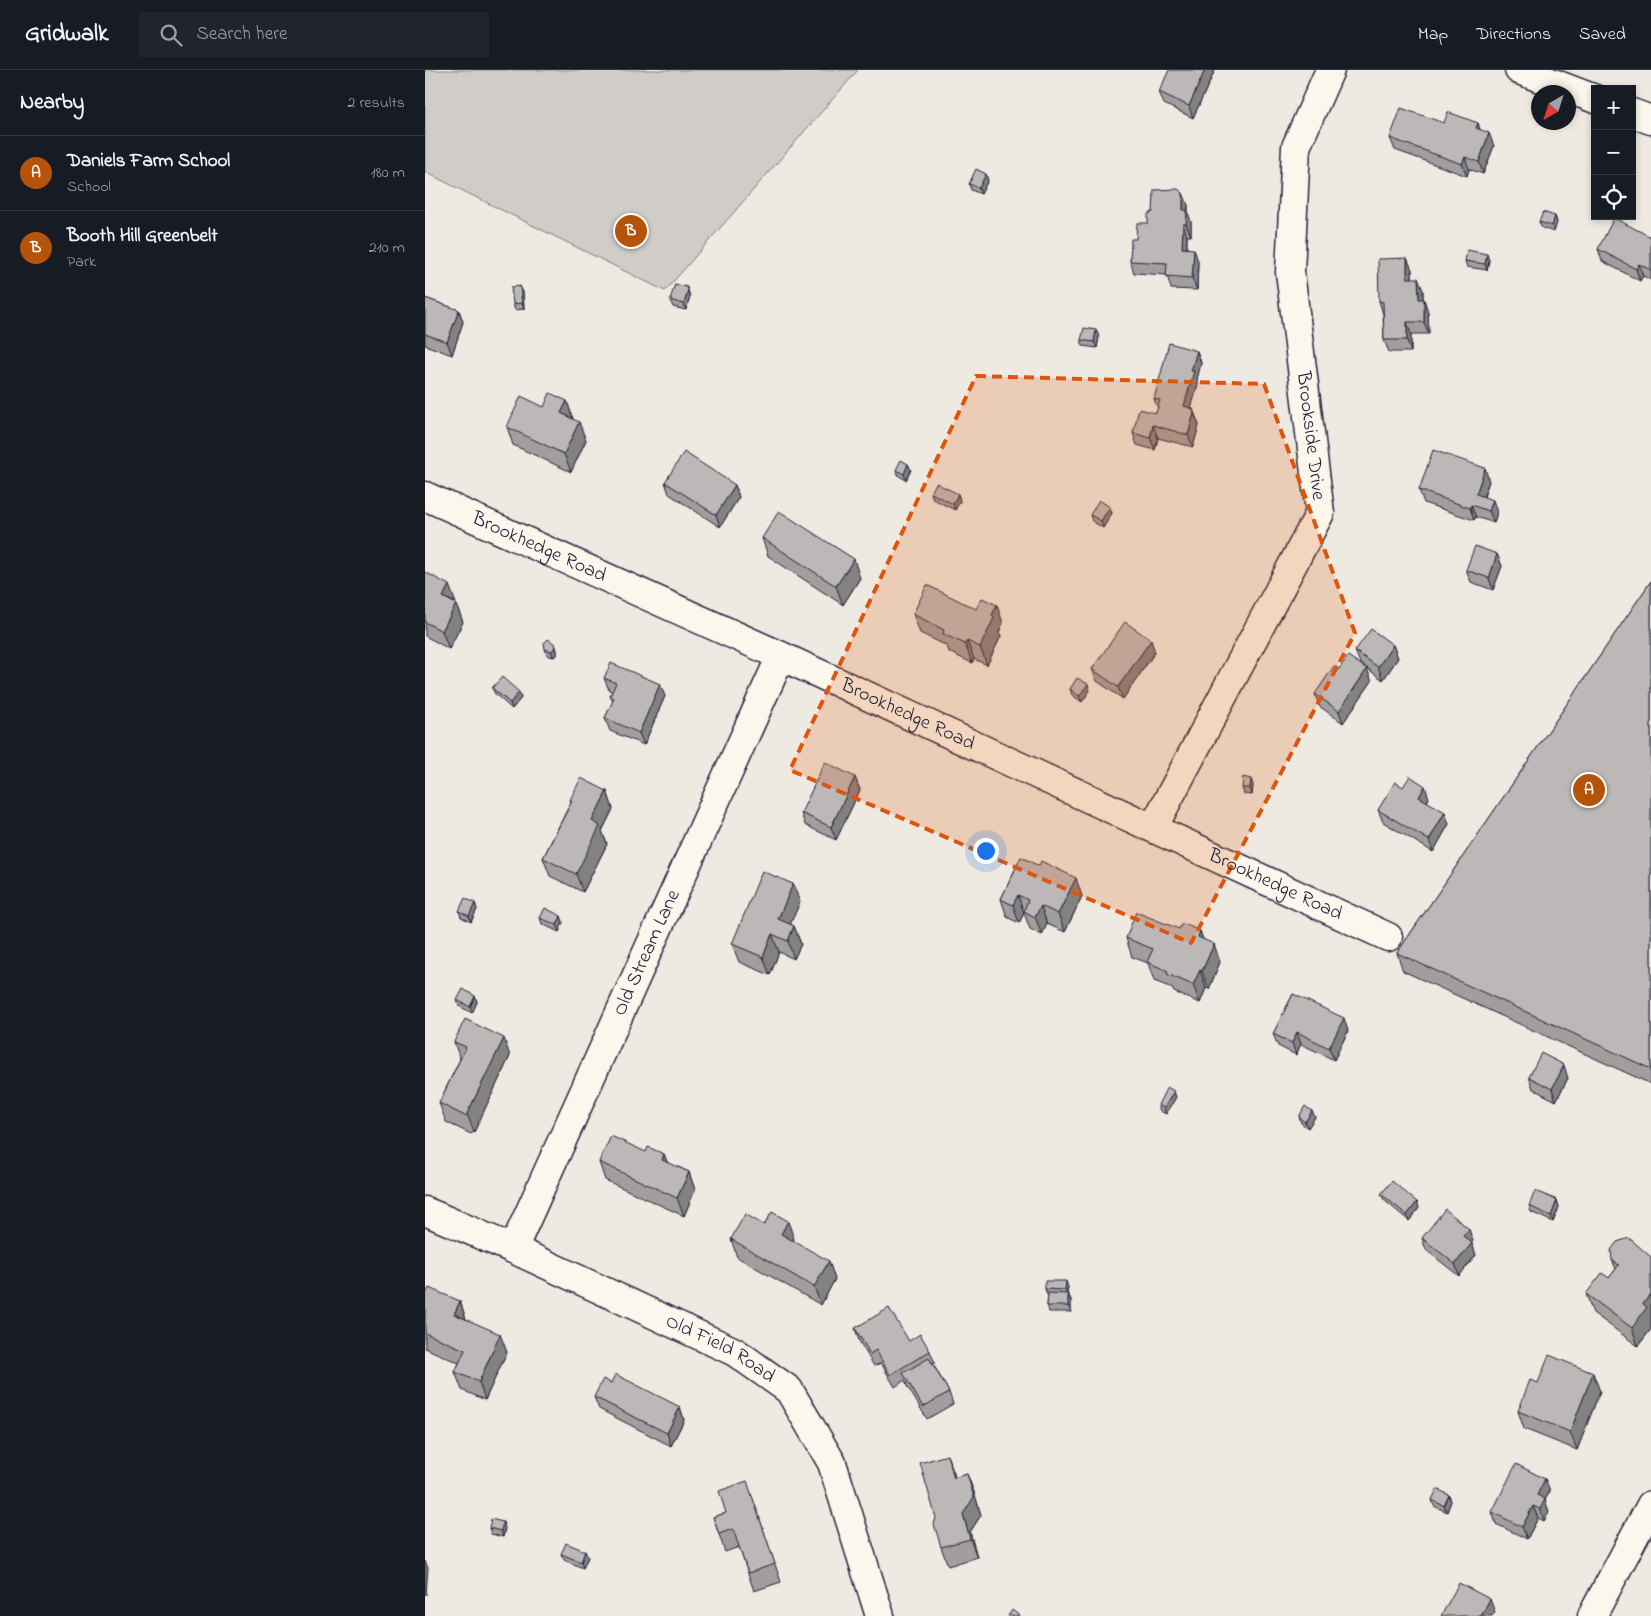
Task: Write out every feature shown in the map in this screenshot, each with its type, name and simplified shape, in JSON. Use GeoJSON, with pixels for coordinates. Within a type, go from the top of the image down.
{"type":"FeatureCollection","features":[{"type":"Feature","properties":{"kind":"street","name":"Brookside Drive"},"geometry":{"type":"LineString","coordinates":[[1153,828],[1320,513],[1290,272],[1296,147],[1330,70]]}},
{"type":"Feature","properties":{"kind":"street"},"geometry":{"type":"LineString","coordinates":[[1519,70],[1591,97]]}},
{"type":"Feature","properties":{"kind":"street"},"geometry":{"type":"LineString","coordinates":[[1636,114],[1651,120]]}},
{"type":"Feature","properties":{"kind":"street","name":"Brookhedge Road"},"geometry":{"type":"LineString","coordinates":[[425,496],[781,656],[1388,937]]}},
{"type":"Feature","properties":{"kind":"street","name":"Old Stream Lane"},"geometry":{"type":"LineString","coordinates":[[513,1250],[781,656]]}},
{"type":"Feature","properties":{"kind":"street","name":"Old Field Road"},"geometry":{"type":"LineString","coordinates":[[425,1211],[735,1352],[789,1390],[832,1462],[880,1616]]}},
{"type":"Feature","properties":{"kind":"street"},"geometry":{"type":"LineString","coordinates":[[1592,1616],[1651,1505]]}},
{"type":"Feature","properties":{"kind":"highlighted area"},"geometry":{"type":"Polygon","coordinates":[[[976,376],[1264,384],[1355,633],[1191,943],[790,770],[976,376]]]}},
{"type":"Feature","properties":{"kind":"shaded area"},"geometry":{"type":"Polygon","coordinates":[[[425,70],[858,70],[665,291],[425,172],[425,70]]]}},
{"type":"Feature","properties":{"kind":"building"},"geometry":{"type":"Polygon","coordinates":[[[1169,70],[1205,70],[1189,106],[1159,92],[1169,70]]]}},
{"type":"Feature","properties":{"kind":"building"},"geometry":{"type":"Polygon","coordinates":[[[1401,108],[1444,123],[1448,112],[1478,123],[1476,128],[1489,133],[1479,162],[1465,157],[1462,164],[1390,138],[1401,108]]]}},
{"type":"Feature","properties":{"kind":"building"},"geometry":{"type":"Polygon","coordinates":[[[976,169],[986,174],[979,188],[969,184],[976,169]]]}},
{"type":"Feature","properties":{"kind":"building"},"geometry":{"type":"Polygon","coordinates":[[[1178,189],[1183,193],[1183,210],[1187,210],[1186,224],[1183,224],[1182,248],[1194,249],[1192,278],[1166,276],[1167,263],[1130,261],[1131,239],[1136,239],[1137,223],[1148,223],[1148,214],[1153,212],[1154,190],[1178,189]]]}},
{"type":"Feature","properties":{"kind":"building"},"geometry":{"type":"Polygon","coordinates":[[[1543,212],[1555,216],[1552,226],[1539,222],[1543,212]]]}},
{"type":"Feature","properties":{"kind":"building"},"geometry":{"type":"Polygon","coordinates":[[[1613,220],[1618,220],[1651,237],[1651,270],[1639,264],[1636,269],[1598,249],[1613,220]]]}},
{"type":"Feature","properties":{"kind":"building"},"geometry":{"type":"Polygon","coordinates":[[[1467,250],[1487,254],[1485,264],[1465,261],[1467,250]]]}},
{"type":"Feature","properties":{"kind":"building"},"geometry":{"type":"Polygon","coordinates":[[[1407,258],[1407,278],[1418,278],[1419,299],[1424,299],[1424,322],[1407,322],[1407,340],[1384,340],[1383,302],[1379,301],[1378,259],[1407,258]]]}},
{"type":"Feature","properties":{"kind":"building"},"geometry":{"type":"Polygon","coordinates":[[[675,284],[687,287],[688,290],[684,304],[670,300],[675,284]]]}},
{"type":"Feature","properties":{"kind":"building"},"geometry":{"type":"Polygon","coordinates":[[[520,286],[522,303],[513,304],[511,287],[520,286]]]}},
{"type":"Feature","properties":{"kind":"building"},"geometry":{"type":"Polygon","coordinates":[[[425,298],[459,310],[447,342],[425,334],[425,298]]]}},
{"type":"Feature","properties":{"kind":"building"},"geometry":{"type":"Polygon","coordinates":[[[1084,328],[1096,330],[1094,342],[1081,340],[1084,328]]]}},
{"type":"Feature","properties":{"kind":"building"},"geometry":{"type":"Polygon","coordinates":[[[1169,343],[1197,351],[1191,371],[1194,371],[1184,406],[1193,409],[1194,413],[1188,435],[1153,425],[1150,438],[1133,433],[1139,409],[1156,413],[1160,400],[1154,399],[1169,343]]]}},
{"type":"Feature","properties":{"kind":"building"},"geometry":{"type":"Polygon","coordinates":[[[550,393],[567,401],[561,413],[579,422],[564,454],[507,427],[521,396],[544,407],[550,393]]]}},
{"type":"Feature","properties":{"kind":"building"},"geometry":{"type":"Polygon","coordinates":[[[1433,450],[1485,468],[1476,494],[1493,500],[1489,511],[1471,505],[1470,508],[1419,490],[1433,450]]]}},
{"type":"Feature","properties":{"kind":"building"},"geometry":{"type":"Polygon","coordinates":[[[684,452],[735,485],[716,515],[665,482],[684,452]]]}},
{"type":"Feature","properties":{"kind":"building"},"geometry":{"type":"Polygon","coordinates":[[[901,460],[908,464],[904,474],[896,470],[901,460]]]}},
{"type":"Feature","properties":{"kind":"building"},"geometry":{"type":"Polygon","coordinates":[[[936,483],[958,494],[953,504],[931,493],[936,483]]]}},
{"type":"Feature","properties":{"kind":"building"},"geometry":{"type":"Polygon","coordinates":[[[1099,500],[1110,507],[1101,521],[1090,515],[1099,500]]]}},
{"type":"Feature","properties":{"kind":"building"},"geometry":{"type":"Polygon","coordinates":[[[779,511],[854,559],[836,586],[762,538],[779,511]]]}},
{"type":"Feature","properties":{"kind":"building"},"geometry":{"type":"Polygon","coordinates":[[[1475,546],[1497,554],[1489,578],[1466,570],[1475,546]]]}},
{"type":"Feature","properties":{"kind":"building"},"geometry":{"type":"Polygon","coordinates":[[[425,572],[449,585],[443,597],[456,604],[442,631],[425,622],[425,572]]]}},
{"type":"Feature","properties":{"kind":"building"},"geometry":{"type":"Polygon","coordinates":[[[1651,581],[1651,1069],[1397,953],[1651,581]]]}},
{"type":"Feature","properties":{"kind":"building"},"geometry":{"type":"Polygon","coordinates":[[[927,585],[976,609],[982,598],[997,605],[992,615],[994,618],[980,647],[967,641],[965,644],[943,634],[944,630],[913,614],[927,585]]]}},
{"type":"Feature","properties":{"kind":"building"},"geometry":{"type":"Polygon","coordinates":[[[1125,622],[1151,640],[1118,687],[1092,669],[1125,622]]]}},
{"type":"Feature","properties":{"kind":"building"},"geometry":{"type":"Polygon","coordinates":[[[1371,629],[1393,645],[1378,667],[1355,651],[1371,629]]]}},
{"type":"Feature","properties":{"kind":"building"},"geometry":{"type":"Polygon","coordinates":[[[548,639],[555,644],[554,649],[551,651],[545,649],[544,643],[548,639]]]}},
{"type":"Feature","properties":{"kind":"building"},"geometry":{"type":"Polygon","coordinates":[[[1348,656],[1367,669],[1339,711],[1315,694],[1334,666],[1339,669],[1348,656]]]}},
{"type":"Feature","properties":{"kind":"building"},"geometry":{"type":"Polygon","coordinates":[[[611,663],[660,684],[639,733],[605,718],[614,698],[610,696],[616,683],[604,678],[611,663]]]}},
{"type":"Feature","properties":{"kind":"building"},"geometry":{"type":"Polygon","coordinates":[[[502,677],[519,692],[510,703],[492,688],[502,677]]]}},
{"type":"Feature","properties":{"kind":"building"},"geometry":{"type":"Polygon","coordinates":[[[1077,678],[1088,684],[1079,696],[1070,689],[1077,678]]]}},
{"type":"Feature","properties":{"kind":"building"},"geometry":{"type":"Polygon","coordinates":[[[825,762],[855,777],[831,827],[801,813],[825,762]]]}},
{"type":"Feature","properties":{"kind":"building"},"geometry":{"type":"Polygon","coordinates":[[[1410,776],[1425,786],[1419,797],[1445,812],[1429,840],[1378,810],[1395,782],[1403,787],[1410,776]]]}},
{"type":"Feature","properties":{"kind":"building"},"geometry":{"type":"Polygon","coordinates":[[[1243,777],[1251,779],[1250,788],[1242,788],[1243,777]]]}},
{"type":"Feature","properties":{"kind":"building"},"geometry":{"type":"Polygon","coordinates":[[[581,778],[607,791],[592,821],[600,826],[576,874],[543,858],[572,801],[570,800],[581,778]]]}},
{"type":"Feature","properties":{"kind":"building"},"geometry":{"type":"Polygon","coordinates":[[[1021,857],[1039,866],[1041,861],[1076,878],[1058,914],[1041,906],[1035,917],[1024,911],[1028,900],[1018,895],[1013,905],[1001,899],[1021,857]]]}},
{"type":"Feature","properties":{"kind":"building"},"geometry":{"type":"Polygon","coordinates":[[[762,871],[793,884],[778,919],[794,926],[788,941],[772,934],[763,957],[732,944],[762,871]]]}},
{"type":"Feature","properties":{"kind":"building"},"geometry":{"type":"Polygon","coordinates":[[[465,898],[475,903],[469,916],[459,911],[465,898]]]}},
{"type":"Feature","properties":{"kind":"building"},"geometry":{"type":"Polygon","coordinates":[[[545,908],[561,916],[557,925],[540,918],[545,908]]]}},
{"type":"Feature","properties":{"kind":"building"},"geometry":{"type":"Polygon","coordinates":[[[1136,912],[1179,929],[1182,923],[1200,931],[1198,937],[1214,944],[1202,971],[1200,970],[1193,985],[1167,974],[1168,971],[1147,962],[1153,949],[1126,938],[1136,912]]]}},
{"type":"Feature","properties":{"kind":"building"},"geometry":{"type":"Polygon","coordinates":[[[463,989],[475,996],[470,1007],[457,1000],[463,989]]]}},
{"type":"Feature","properties":{"kind":"building"},"geometry":{"type":"Polygon","coordinates":[[[1293,994],[1344,1018],[1329,1048],[1297,1032],[1292,1043],[1273,1034],[1293,994]]]}},
{"type":"Feature","properties":{"kind":"building"},"geometry":{"type":"Polygon","coordinates":[[[465,1019],[504,1038],[465,1116],[439,1103],[466,1047],[454,1042],[465,1019]]]}},
{"type":"Feature","properties":{"kind":"building"},"geometry":{"type":"Polygon","coordinates":[[[1541,1053],[1564,1065],[1552,1089],[1529,1077],[1541,1053]]]}},
{"type":"Feature","properties":{"kind":"building"},"geometry":{"type":"Polygon","coordinates":[[[1167,1087],[1174,1091],[1164,1108],[1158,1105],[1167,1087]]]}},
{"type":"Feature","properties":{"kind":"building"},"geometry":{"type":"Polygon","coordinates":[[[1305,1106],[1312,1111],[1305,1122],[1299,1117],[1305,1106]]]}},
{"type":"Feature","properties":{"kind":"building"},"geometry":{"type":"Polygon","coordinates":[[[611,1136],[646,1152],[648,1147],[664,1154],[662,1160],[689,1172],[677,1198],[599,1162],[611,1136]]]}},
{"type":"Feature","properties":{"kind":"building"},"geometry":{"type":"Polygon","coordinates":[[[1392,1181],[1417,1202],[1407,1215],[1381,1194],[1392,1181]]]}},
{"type":"Feature","properties":{"kind":"building"},"geometry":{"type":"Polygon","coordinates":[[[1535,1191],[1557,1200],[1551,1216],[1529,1206],[1535,1191]]]}},
{"type":"Feature","properties":{"kind":"building"},"geometry":{"type":"Polygon","coordinates":[[[1445,1209],[1469,1229],[1463,1236],[1472,1243],[1455,1264],[1422,1238],[1445,1209]]]}},
{"type":"Feature","properties":{"kind":"building"},"geometry":{"type":"Polygon","coordinates":[[[772,1212],[788,1221],[781,1234],[829,1261],[814,1287],[731,1239],[745,1214],[764,1225],[772,1212]]]}},
{"type":"Feature","properties":{"kind":"building"},"geometry":{"type":"Polygon","coordinates":[[[1629,1238],[1651,1257],[1651,1294],[1643,1304],[1647,1307],[1632,1328],[1586,1294],[1602,1273],[1609,1278],[1619,1265],[1612,1260],[1611,1250],[1617,1242],[1629,1238]]]}},
{"type":"Feature","properties":{"kind":"building"},"geometry":{"type":"Polygon","coordinates":[[[1045,1281],[1066,1281],[1065,1290],[1045,1289],[1045,1281]]]}},
{"type":"Feature","properties":{"kind":"building"},"geometry":{"type":"Polygon","coordinates":[[[429,1288],[460,1301],[454,1314],[500,1334],[479,1382],[455,1372],[465,1350],[425,1333],[425,1296],[429,1288]]]}},
{"type":"Feature","properties":{"kind":"building"},"geometry":{"type":"Polygon","coordinates":[[[1048,1293],[1068,1294],[1068,1306],[1047,1306],[1048,1293]]]}},
{"type":"Feature","properties":{"kind":"building"},"geometry":{"type":"Polygon","coordinates":[[[889,1308],[909,1341],[920,1334],[930,1351],[890,1375],[876,1350],[870,1354],[855,1328],[889,1308]]]}},
{"type":"Feature","properties":{"kind":"building"},"geometry":{"type":"Polygon","coordinates":[[[1549,1355],[1593,1373],[1570,1432],[1518,1411],[1530,1380],[1538,1383],[1549,1355]]]}},
{"type":"Feature","properties":{"kind":"building"},"geometry":{"type":"Polygon","coordinates":[[[929,1358],[949,1392],[923,1407],[903,1373],[929,1358]]]}},
{"type":"Feature","properties":{"kind":"building"},"geometry":{"type":"Polygon","coordinates":[[[615,1374],[680,1407],[667,1433],[594,1397],[603,1379],[611,1383],[615,1374]]]}},
{"type":"Feature","properties":{"kind":"building"},"geometry":{"type":"Polygon","coordinates":[[[947,1455],[954,1478],[967,1474],[974,1497],[963,1514],[970,1539],[941,1547],[934,1524],[936,1518],[920,1463],[947,1455]]]}},
{"type":"Feature","properties":{"kind":"building"},"geometry":{"type":"Polygon","coordinates":[[[1516,1464],[1545,1479],[1537,1495],[1545,1499],[1540,1509],[1533,1506],[1522,1527],[1492,1512],[1516,1464]]]}},
{"type":"Feature","properties":{"kind":"building"},"geometry":{"type":"Polygon","coordinates":[[[747,1481],[775,1564],[748,1573],[733,1529],[719,1534],[713,1517],[726,1513],[719,1491],[747,1481]]]}},
{"type":"Feature","properties":{"kind":"building"},"geometry":{"type":"Polygon","coordinates":[[[1437,1489],[1449,1495],[1444,1506],[1432,1500],[1437,1489]]]}},
{"type":"Feature","properties":{"kind":"building"},"geometry":{"type":"Polygon","coordinates":[[[491,1519],[503,1522],[501,1531],[489,1528],[491,1519]]]}},
{"type":"Feature","properties":{"kind":"building"},"geometry":{"type":"Polygon","coordinates":[[[566,1543],[585,1551],[581,1562],[561,1554],[566,1543]]]}},
{"type":"Feature","properties":{"kind":"building"},"geometry":{"type":"Polygon","coordinates":[[[1459,1583],[1490,1599],[1481,1616],[1441,1616],[1459,1583]]]}},
{"type":"Feature","properties":{"kind":"building"},"geometry":{"type":"Polygon","coordinates":[[[1012,1610],[1020,1616],[1008,1616],[1012,1610]]]}},
{"type":"Feature","properties":{"kind":"place","name":"Booth Hill Greenbelt"},"geometry":{"type":"Point","coordinates":[631,231]}},
{"type":"Feature","properties":{"kind":"place","name":"Daniels Farm School"},"geometry":{"type":"Point","coordinates":[1589,790]}}]}
